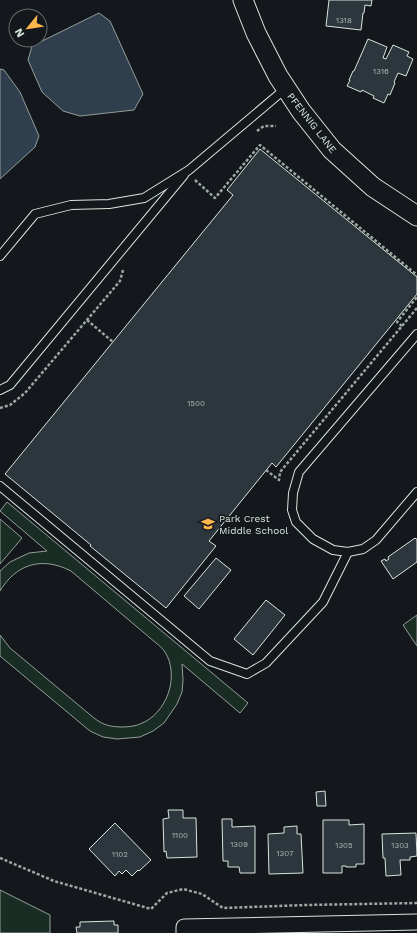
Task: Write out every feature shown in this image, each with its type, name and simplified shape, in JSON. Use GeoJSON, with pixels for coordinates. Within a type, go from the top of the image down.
{"type":"FeatureCollection","features":[{"type":"Feature","properties":{"kind":"street","name":"PFENNIG LANE"},"geometry":{"type":"LineString","coordinates":[[243,0],[256,33],[285,89],[332,150],[374,187],[417,216]]}},
{"type":"Feature","properties":{"kind":"street"},"geometry":{"type":"LineString","coordinates":[[184,930],[417,922]]}},
{"type":"Feature","properties":{"kind":"lane"},"geometry":{"type":"LineString","coordinates":[[0,256],[35,214],[71,206],[109,204],[144,198],[189,170],[285,89]]}},
{"type":"Feature","properties":{"kind":"lane"},"geometry":{"type":"LineString","coordinates":[[0,390],[10,385],[189,170]]}},
{"type":"Feature","properties":{"kind":"lane"},"geometry":{"type":"LineString","coordinates":[[417,334],[299,472],[293,492],[292,510],[296,522],[313,540],[333,550],[348,552],[363,549],[376,540],[417,492]]}},
{"type":"Feature","properties":{"kind":"lane"},"geometry":{"type":"LineString","coordinates":[[0,486],[210,661],[247,674],[266,663],[323,602],[348,552]]}},
{"type":"Feature","properties":{"kind":"path"},"geometry":{"type":"LineString","coordinates":[[251,135],[264,126],[276,126]]}},
{"type":"Feature","properties":{"kind":"path"},"geometry":{"type":"LineString","coordinates":[[196,178],[194,180],[215,198],[260,146],[417,275]]}},
{"type":"Feature","properties":{"kind":"path"},"geometry":{"type":"LineString","coordinates":[[0,408],[10,405],[26,393],[120,281],[124,267]]}},
{"type":"Feature","properties":{"kind":"path"},"geometry":{"type":"LineString","coordinates":[[402,326],[397,322],[417,297]]}},
{"type":"Feature","properties":{"kind":"path"},"geometry":{"type":"LineString","coordinates":[[266,470],[279,480],[280,472],[417,308]]}},
{"type":"Feature","properties":{"kind":"path"},"geometry":{"type":"LineString","coordinates":[[87,320],[113,342]]}},
{"type":"Feature","properties":{"kind":"path"},"geometry":{"type":"LineString","coordinates":[[0,858],[54,881],[151,909],[167,893],[183,889],[202,894],[223,908],[417,903]]}},
{"type":"Feature","properties":{"kind":"green space"},"geometry":{"type":"Polygon","coordinates":[[[7,502],[248,703],[240,713],[182,664],[182,692],[177,704],[164,723],[153,731],[140,737],[117,739],[103,737],[90,731],[0,656],[0,635],[10,648],[94,718],[103,724],[112,726],[132,726],[149,719],[164,703],[171,683],[169,662],[162,648],[71,571],[60,566],[50,564],[31,565],[14,574],[0,591],[0,571],[10,562],[29,553],[47,551],[0,511],[7,502]]]}},
{"type":"Feature","properties":{"kind":"green space"},"geometry":{"type":"Polygon","coordinates":[[[0,519],[22,538],[0,564],[0,519]]]}},
{"type":"Feature","properties":{"kind":"green space"},"geometry":{"type":"Polygon","coordinates":[[[417,615],[417,646],[403,625],[417,615]]]}},
{"type":"Feature","properties":{"kind":"green space"},"geometry":{"type":"Polygon","coordinates":[[[0,890],[50,915],[50,933],[0,933],[0,890]]]}},
{"type":"Feature","properties":{"kind":"water"},"geometry":{"type":"Polygon","coordinates":[[[99,13],[110,21],[143,94],[134,110],[80,116],[63,111],[42,92],[28,60],[31,48],[48,48],[48,38],[99,13]]]}},
{"type":"Feature","properties":{"kind":"water"},"geometry":{"type":"Polygon","coordinates":[[[0,69],[4,70],[20,92],[39,136],[35,147],[0,179],[0,69]]]}},
{"type":"Feature","properties":{"kind":"building"},"geometry":{"type":"Polygon","coordinates":[[[329,0],[372,0],[371,6],[365,5],[361,30],[326,26],[329,0]]]}},
{"type":"Feature","properties":{"kind":"building"},"geometry":{"type":"Polygon","coordinates":[[[368,39],[387,47],[383,58],[386,59],[393,45],[409,52],[407,56],[413,59],[406,76],[398,73],[390,95],[388,94],[384,103],[373,98],[374,96],[362,90],[361,92],[347,86],[368,39]]]}},
{"type":"Feature","properties":{"kind":"building"},"geometry":{"type":"Polygon","coordinates":[[[260,149],[417,277],[417,294],[276,467],[272,463],[209,541],[216,546],[166,608],[5,474],[233,195],[227,190],[260,149]]]}},
{"type":"Feature","properties":{"kind":"building"},"geometry":{"type":"Polygon","coordinates":[[[415,538],[417,539],[417,562],[393,579],[381,561],[385,559],[386,561],[389,559],[388,557],[415,538]]]}},
{"type":"Feature","properties":{"kind":"building"},"geometry":{"type":"Polygon","coordinates":[[[216,558],[231,570],[199,609],[184,596],[216,558]]]}},
{"type":"Feature","properties":{"kind":"building"},"geometry":{"type":"Polygon","coordinates":[[[266,600],[285,615],[253,655],[234,639],[266,600]]]}},
{"type":"Feature","properties":{"kind":"building"},"geometry":{"type":"Polygon","coordinates":[[[325,791],[326,806],[317,806],[316,792],[325,791]]]}},
{"type":"Feature","properties":{"kind":"building"},"geometry":{"type":"Polygon","coordinates":[[[168,810],[183,810],[183,818],[196,818],[197,857],[167,858],[166,851],[164,852],[163,819],[169,818],[168,810]]]}},
{"type":"Feature","properties":{"kind":"building"},"geometry":{"type":"Polygon","coordinates":[[[222,819],[232,819],[232,827],[255,826],[255,873],[240,873],[239,867],[228,867],[228,861],[223,861],[222,819]]]}},
{"type":"Feature","properties":{"kind":"building"},"geometry":{"type":"Polygon","coordinates":[[[323,820],[349,820],[349,825],[364,824],[364,864],[356,864],[356,867],[342,866],[342,873],[323,873],[323,820]]]}},
{"type":"Feature","properties":{"kind":"building"},"geometry":{"type":"Polygon","coordinates":[[[115,823],[151,860],[132,876],[126,870],[122,874],[119,871],[115,876],[89,849],[115,823]]]}},
{"type":"Feature","properties":{"kind":"building"},"geometry":{"type":"Polygon","coordinates":[[[297,826],[297,834],[301,834],[303,873],[269,874],[268,834],[284,833],[284,827],[297,826]]]}},
{"type":"Feature","properties":{"kind":"building"},"geometry":{"type":"Polygon","coordinates":[[[416,833],[417,856],[410,857],[410,860],[400,860],[401,875],[386,876],[385,858],[383,858],[382,834],[416,833]]]}},
{"type":"Feature","properties":{"kind":"building"},"geometry":{"type":"Polygon","coordinates":[[[114,921],[114,925],[118,925],[118,933],[77,933],[76,927],[80,927],[80,922],[114,921]]]}},
{"type":"Feature","properties":{"kind":"place","name":"Park Crest Middle School"},"geometry":{"type":"Point","coordinates":[208,524]}}]}
